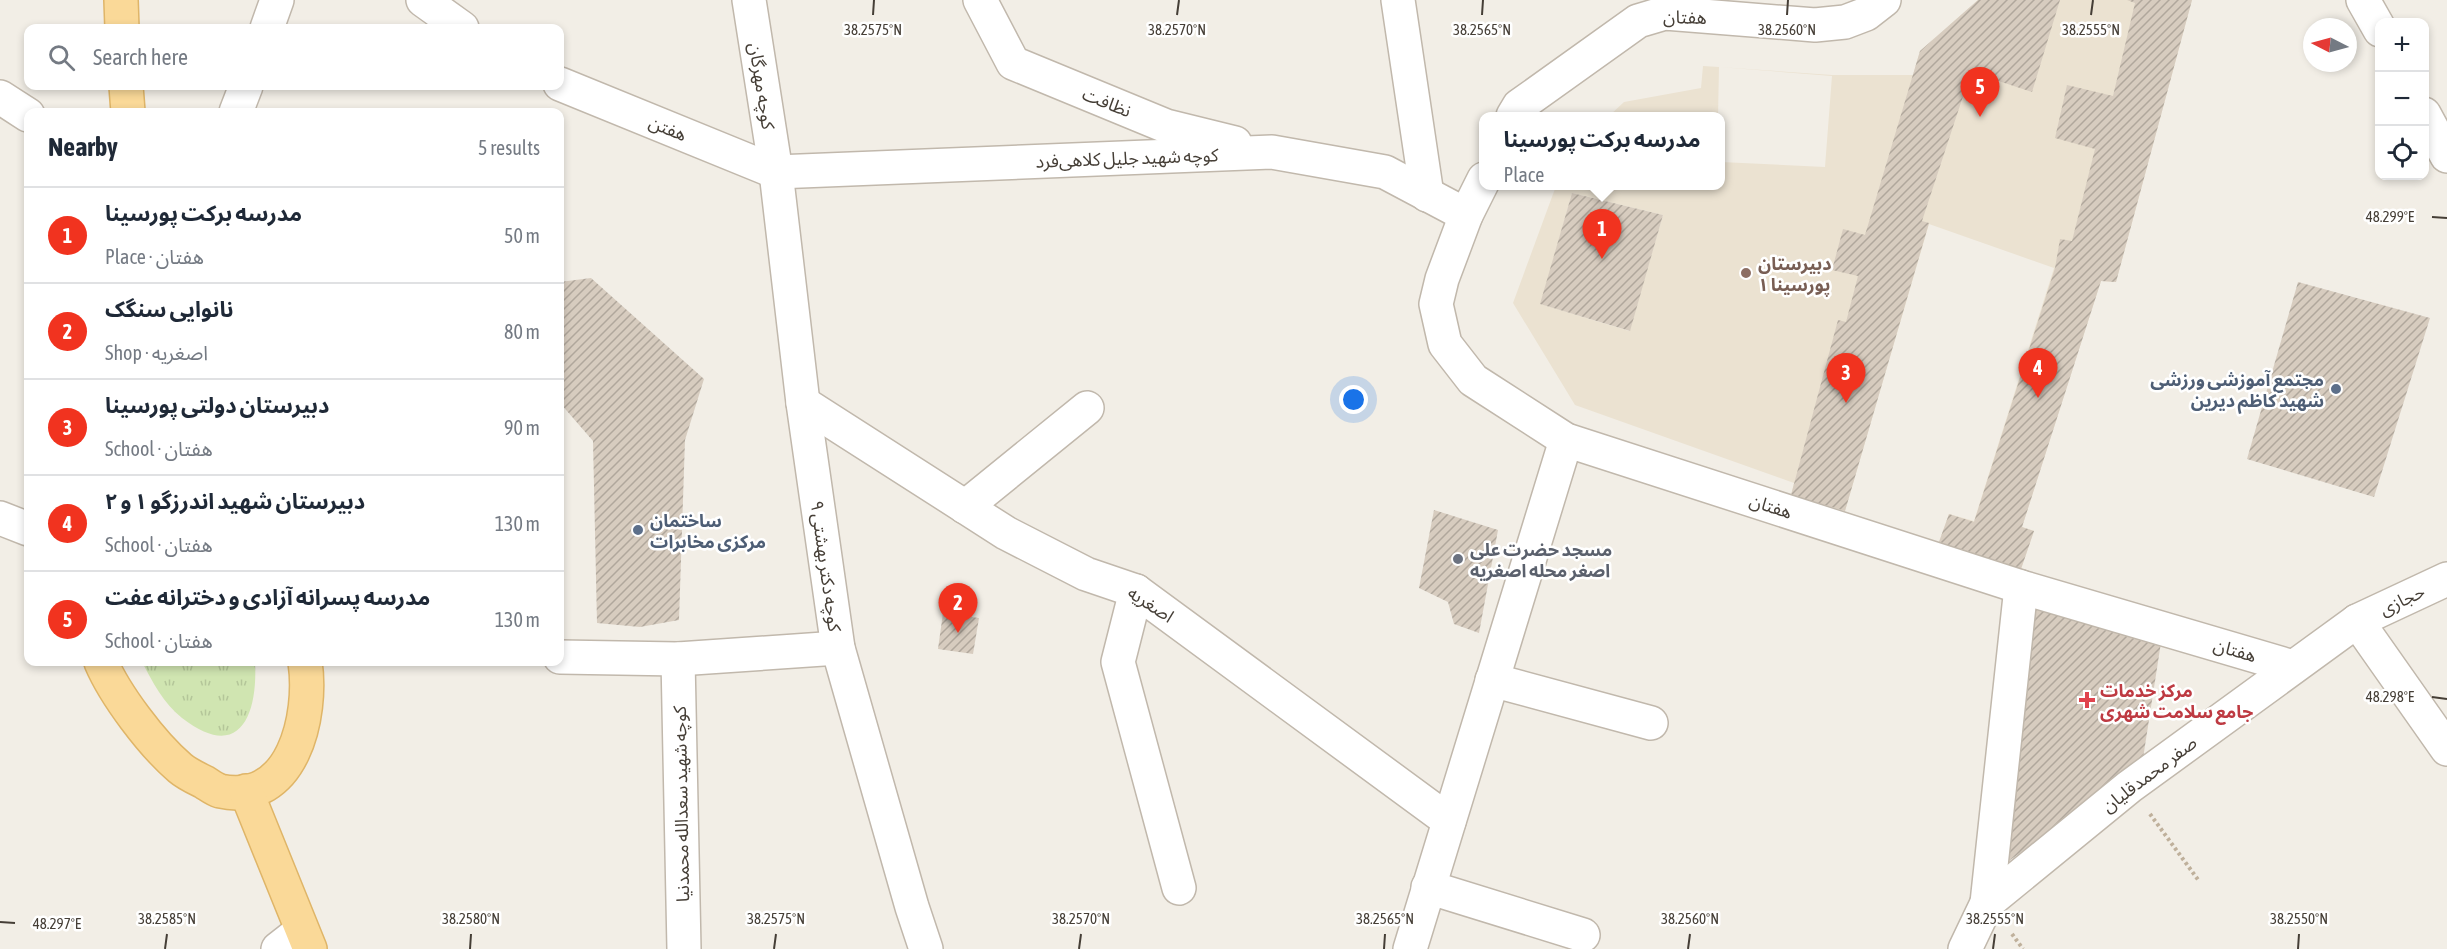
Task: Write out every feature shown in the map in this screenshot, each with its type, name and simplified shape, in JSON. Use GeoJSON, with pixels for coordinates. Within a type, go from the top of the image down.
{"type":"FeatureCollection","features":[{"type":"Feature","properties":{"kind":"main road"},"geometry":{"type":"LineString","coordinates":[[121,0],[122,24]]}},
{"type":"Feature","properties":{"kind":"main road"},"geometry":{"type":"LineString","coordinates":[[126,90],[128,108]]}},
{"type":"Feature","properties":{"kind":"main road"},"geometry":{"type":"LineString","coordinates":[[104,666],[147,735],[181,769],[218,790],[239,793],[279,777],[296,748],[306,714],[308,680],[306,666]]}},
{"type":"Feature","properties":{"kind":"main road"},"geometry":{"type":"LineString","coordinates":[[246,791],[296,943]]}},
{"type":"Feature","properties":{"kind":"street"},"geometry":{"type":"LineString","coordinates":[[268,24],[277,0]]}},
{"type":"Feature","properties":{"kind":"street"},"geometry":{"type":"LineString","coordinates":[[423,0],[456,24]]}},
{"type":"Feature","properties":{"kind":"street","name":"کوچه مهرگان"},"geometry":{"type":"LineString","coordinates":[[749,0],[776,172]]}},
{"type":"Feature","properties":{"kind":"street","name":"نظافت"},"geometry":{"type":"LineString","coordinates":[[980,0],[1013,63],[1166,126],[1272,152]]}},
{"type":"Feature","properties":{"kind":"street"},"geometry":{"type":"LineString","coordinates":[[1398,0],[1427,195]]}},
{"type":"Feature","properties":{"kind":"street","name":"هفتان"},"geometry":{"type":"LineString","coordinates":[[1516,112],[1519,106],[1638,21],[1665,13],[1815,25],[1845,22],[1866,14],[1884,0]]}},
{"type":"Feature","properties":{"kind":"street"},"geometry":{"type":"LineString","coordinates":[[2363,0],[2375,22]]}},
{"type":"Feature","properties":{"kind":"street","name":"هفتن"},"geometry":{"type":"LineString","coordinates":[[564,86],[776,172]]}},
{"type":"Feature","properties":{"kind":"street"},"geometry":{"type":"LineString","coordinates":[[238,108],[244,90]]}},
{"type":"Feature","properties":{"kind":"street"},"geometry":{"type":"LineString","coordinates":[[0,97],[24,112]]}},
{"type":"Feature","properties":{"kind":"street"},"geometry":{"type":"LineString","coordinates":[[2429,123],[2447,156]]}},
{"type":"Feature","properties":{"kind":"street","name":"کوچه شهید جلیل کلاهی‌فرد"},"geometry":{"type":"LineString","coordinates":[[776,172],[1272,152],[1385,172],[1466,216]]}},
{"type":"Feature","properties":{"kind":"street","name":"کوچه دکتر بهشتی ۹"},"geometry":{"type":"LineString","coordinates":[[776,172],[802,403],[838,648],[926,949]]}},
{"type":"Feature","properties":{"kind":"street","name":"هفتان"},"geometry":{"type":"LineString","coordinates":[[1479,189],[1442,279],[1436,304],[1445,344],[1473,380],[1566,440],[2021,587],[2293,667]]}},
{"type":"Feature","properties":{"kind":"street","name":"اصغریه"},"geometry":{"type":"LineString","coordinates":[[802,403],[1006,533],[1086,574],[1136,591],[1449,820]]}},
{"type":"Feature","properties":{"kind":"street"},"geometry":{"type":"LineString","coordinates":[[965,507],[1087,408]]}},
{"type":"Feature","properties":{"kind":"street"},"geometry":{"type":"LineString","coordinates":[[1410,949],[1566,440]]}},
{"type":"Feature","properties":{"kind":"street"},"geometry":{"type":"LineString","coordinates":[[0,518],[24,527]]}},
{"type":"Feature","properties":{"kind":"street","name":"حجازی"},"geometry":{"type":"LineString","coordinates":[[2357,621],[2447,579]]}},
{"type":"Feature","properties":{"kind":"street"},"geometry":{"type":"LineString","coordinates":[[1987,903],[2021,587]]}},
{"type":"Feature","properties":{"kind":"street"},"geometry":{"type":"LineString","coordinates":[[1136,591],[1118,662],[1179,888]]}},
{"type":"Feature","properties":{"kind":"street"},"geometry":{"type":"LineString","coordinates":[[2357,621],[2447,749]]}},
{"type":"Feature","properties":{"kind":"street","name":"صفر محمدقلیان"},"geometry":{"type":"LineString","coordinates":[[1965,949],[1987,903],[2129,787],[2357,621]]}},
{"type":"Feature","properties":{"kind":"street"},"geometry":{"type":"LineString","coordinates":[[564,657],[678,659],[838,648]]}},
{"type":"Feature","properties":{"kind":"street","name":"کوچه شهید سعدالله محمدنیا"},"geometry":{"type":"LineString","coordinates":[[678,659],[684,949]]}},
{"type":"Feature","properties":{"kind":"street"},"geometry":{"type":"LineString","coordinates":[[1492,680],[1651,723]]}},
{"type":"Feature","properties":{"kind":"street"},"geometry":{"type":"LineString","coordinates":[[1428,888],[1583,934]]}},
{"type":"Feature","properties":{"kind":"street"},"geometry":{"type":"LineString","coordinates":[[899,949],[912,907]]}},
{"type":"Feature","properties":{"kind":"path"},"geometry":{"type":"LineString","coordinates":[[2129,787],[2199,881]]}},
{"type":"Feature","properties":{"kind":"shaded area"},"geometry":{"type":"Polygon","coordinates":[[[1978,0],[2192,0],[2116,282],[2101,281],[2022,527],[2034,531],[2021,569],[1939,542],[1949,514],[1974,521],[2054,268],[1929,224],[1845,511],[1791,495],[1794,483],[1575,405],[1513,303],[1555,190],[1725,190],[1725,162],[1825,167],[1832,76],[1719,67],[1832,75],[1913,75],[1920,51],[1978,0]],[[1572,193],[1541,304],[1629,331],[1663,215],[1572,193]]]}},
{"type":"Feature","properties":{"kind":"shaded area"},"geometry":{"type":"Polygon","coordinates":[[[1703,66],[1719,67],[1718,112],[1613,112],[1624,102],[1701,88],[1703,66]]]}},
{"type":"Feature","properties":{"kind":"green space"},"geometry":{"type":"Polygon","coordinates":[[[144,666],[255,666],[253,699],[249,714],[241,726],[231,734],[218,736],[202,731],[182,718],[164,699],[144,666]]]}},
{"type":"Feature","properties":{"kind":"building"},"geometry":{"type":"Polygon","coordinates":[[[1978,0],[2060,0],[2032,92],[1971,72],[1922,221],[1929,223],[1845,511],[1791,495],[1838,320],[1846,322],[1858,276],[1832,270],[1843,229],[1865,235],[1920,51],[1978,0]]]}},
{"type":"Feature","properties":{"kind":"building"},"geometry":{"type":"Polygon","coordinates":[[[2127,0],[2192,0],[2116,282],[2101,281],[2022,527],[2034,531],[2021,569],[1939,542],[1949,514],[1974,522],[2055,268],[2060,239],[2072,241],[2095,149],[2055,138],[2067,85],[2113,96],[2135,3],[2127,0]]]}},
{"type":"Feature","properties":{"kind":"building"},"geometry":{"type":"Polygon","coordinates":[[[1572,193],[1663,215],[1630,331],[1540,304],[1572,193]]]}},
{"type":"Feature","properties":{"kind":"building","name":"ساختمان مرکزی مخابرات"},"geometry":{"type":"Polygon","coordinates":[[[591,278],[704,379],[685,440],[679,620],[640,627],[597,623],[593,441],[564,408],[564,281],[591,278]]]}},
{"type":"Feature","properties":{"kind":"building"},"geometry":{"type":"Polygon","coordinates":[[[2298,282],[2430,318],[2374,497],[2247,459],[2298,282]]]}},
{"type":"Feature","properties":{"kind":"building","name":"مسجد حضرت علی اصغر محله اصغریه"},"geometry":{"type":"Polygon","coordinates":[[[1434,510],[1498,530],[1479,633],[1454,624],[1448,602],[1419,588],[1434,510]]]}},
{"type":"Feature","properties":{"kind":"building","name":"مرکز خدمات جامع سلامت شهری"},"geometry":{"type":"Polygon","coordinates":[[[2032,599],[2162,636],[2142,765],[2006,863],[2032,599]]]}},
{"type":"Feature","properties":{"kind":"building"},"geometry":{"type":"Polygon","coordinates":[[[943,613],[979,618],[973,654],[938,649],[943,613]]]}},
{"type":"Feature","properties":{"kind":"place","name":"مدرسه پسرانه آزادی و دخترانه عفت"},"geometry":{"type":"Point","coordinates":[1980,117]}},
{"type":"Feature","properties":{"kind":"place","name":"مدرسه برکت پورسینا"},"geometry":{"type":"Point","coordinates":[1602,259]}},
{"type":"Feature","properties":{"kind":"place","name":"دبیرستان پورسینا ۱"},"geometry":{"type":"Point","coordinates":[1746,273]}},
{"type":"Feature","properties":{"kind":"place","name":"مجتمع آموزشی ورزشی شهید کاظم دیرین"},"geometry":{"type":"Point","coordinates":[2336,389]}},
{"type":"Feature","properties":{"kind":"place","name":"دبیرستان شهید اندرزگو ۱ و ۲"},"geometry":{"type":"Point","coordinates":[2038,398]}},
{"type":"Feature","properties":{"kind":"place","name":"دبیرستان دولتی پورسینا"},"geometry":{"type":"Point","coordinates":[1846,403]}},
{"type":"Feature","properties":{"kind":"place","name":"ساختمان مرکزی مخابرات"},"geometry":{"type":"Point","coordinates":[638,530]}},
{"type":"Feature","properties":{"kind":"place","name":"مسجد حضرت علی اصغر محله اصغریه"},"geometry":{"type":"Point","coordinates":[1458,559]}},
{"type":"Feature","properties":{"kind":"place","name":"نانوایی سنگک"},"geometry":{"type":"Point","coordinates":[958,633]}},
{"type":"Feature","properties":{"kind":"place","name":"مرکز خدمات جامع سلامت شهری"},"geometry":{"type":"Point","coordinates":[2087,700]}}]}
